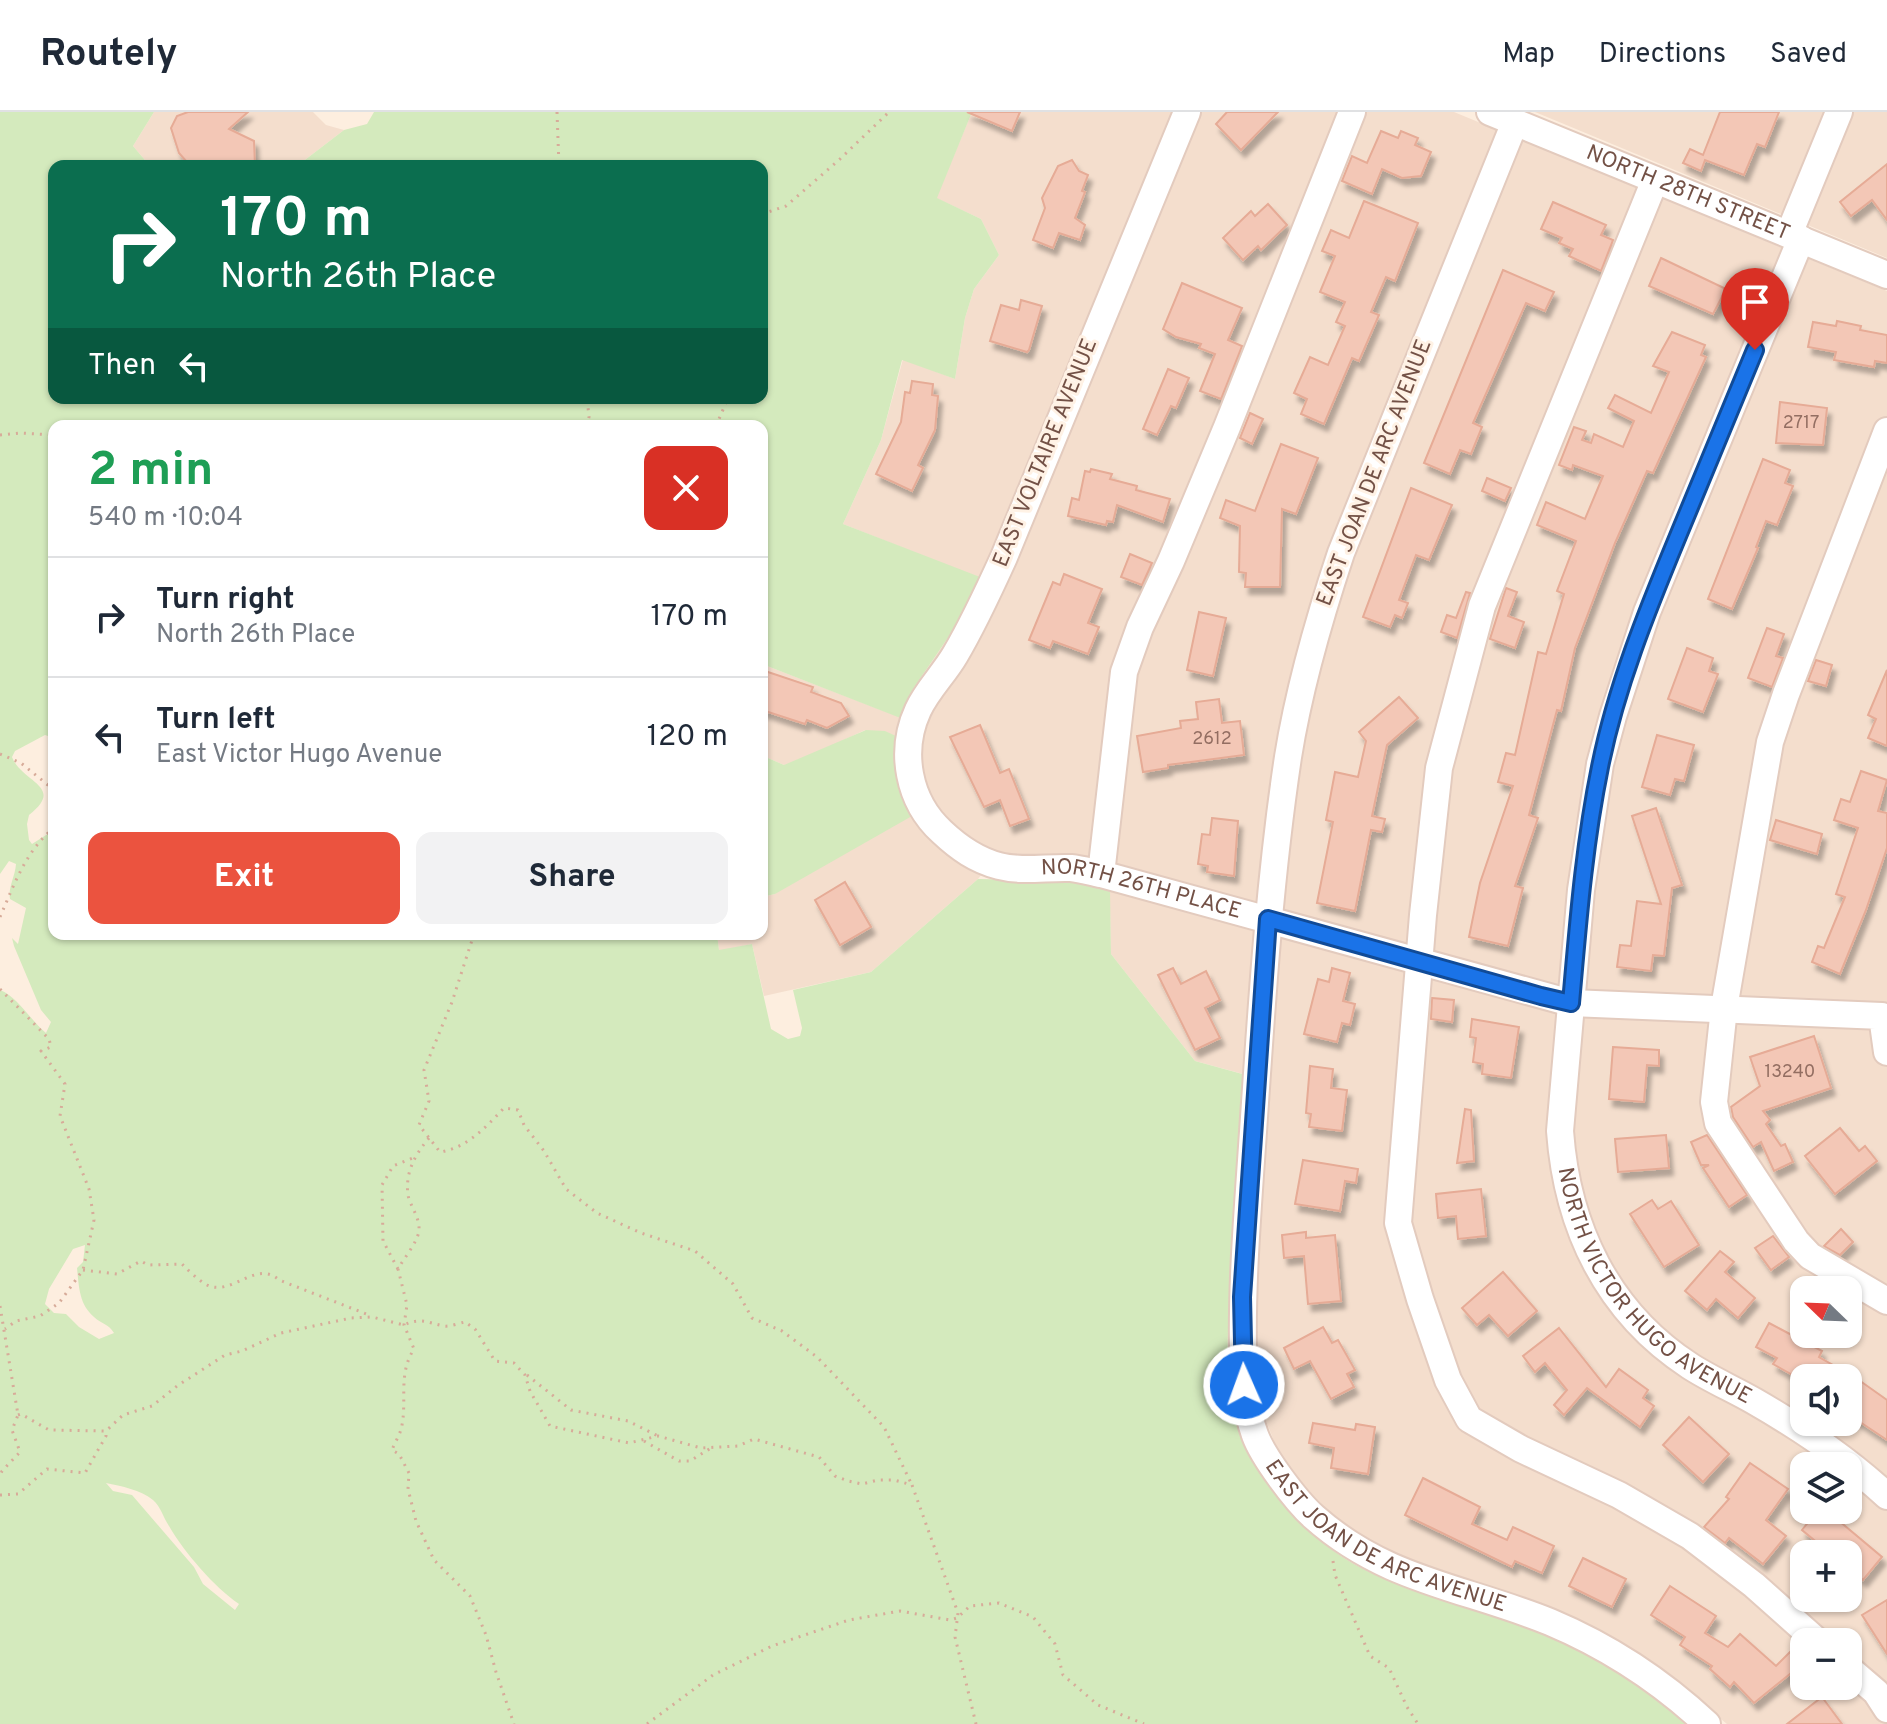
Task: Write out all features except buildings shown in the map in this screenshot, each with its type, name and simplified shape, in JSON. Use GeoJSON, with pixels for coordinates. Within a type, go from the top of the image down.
{"type":"FeatureCollection","features":[{"type":"Feature","properties":{"kind":"street","name":"EAST VOLTAIRE AVENUE"},"geometry":{"type":"LineString","coordinates":[[913,787],[907,755],[910,731],[919,708],[954,657],[981,608],[1187,112]]}},
{"type":"Feature","properties":{"kind":"street"},"geometry":{"type":"LineString","coordinates":[[1101,874],[1124,672],[1140,627],[1227,427],[1352,112]]}},
{"type":"Feature","properties":{"kind":"street","name":"NORTH 28TH STREET"},"geometry":{"type":"LineString","coordinates":[[1490,112],[1528,121],[1655,180],[1887,275]]}},
{"type":"Feature","properties":{"kind":"street","name":"NORTH VICTOR HUGO AVENUE"},"geometry":{"type":"LineString","coordinates":[[1839,112],[1795,236],[1647,612],[1600,764],[1581,890],[1560,1131],[1562,1162],[1578,1226],[1604,1278],[1640,1324],[1690,1365],[1793,1424],[1887,1496]]}},
{"type":"Feature","properties":{"kind":"street","name":"EAST JOAN DE ARC AVENUE"},"geometry":{"type":"LineString","coordinates":[[1528,121],[1368,482],[1341,553],[1319,622],[1289,753],[1268,919],[1242,1297],[1244,1385],[1255,1436],[1294,1495],[1349,1546],[1380,1564],[1549,1622],[1589,1641],[1651,1679],[1707,1724]]}},
{"type":"Feature","properties":{"kind":"street"},"geometry":{"type":"LineString","coordinates":[[1655,180],[1482,606],[1439,768],[1398,1223],[1448,1380],[1469,1419],[1521,1449],[1619,1495],[1690,1536],[1754,1585],[1802,1628]]}},
{"type":"Feature","properties":{"kind":"street"},"geometry":{"type":"LineString","coordinates":[[1887,431],[1770,742],[1724,1008],[1714,1102],[1718,1123],[1796,1241],[1810,1256],[1887,1301]]}},
{"type":"Feature","properties":{"kind":"street","name":"NORTH 26TH PLACE"},"geometry":{"type":"LineString","coordinates":[[913,787],[932,823],[957,846],[980,860],[1000,867],[1074,868],[1101,874],[1571,1003],[1724,1008],[1885,1008],[1887,1052]]}},
{"type":"Feature","properties":{"kind":"street"},"geometry":{"type":"LineString","coordinates":[[1862,1680],[1876,1692],[1887,1709]]}},
{"type":"Feature","properties":{"kind":"path"},"geometry":{"type":"LineString","coordinates":[[557,112],[559,160]]}},
{"type":"Feature","properties":{"kind":"path"},"geometry":{"type":"LineString","coordinates":[[768,212],[786,206],[889,112]]}},
{"type":"Feature","properties":{"kind":"path"},"geometry":{"type":"LineString","coordinates":[[0,435],[48,435]]}},
{"type":"Feature","properties":{"kind":"path"},"geometry":{"type":"LineString","coordinates":[[0,754],[21,763],[48,785]]}},
{"type":"Feature","properties":{"kind":"path"},"geometry":{"type":"LineString","coordinates":[[0,917],[23,866],[39,840],[48,833]]}},
{"type":"Feature","properties":{"kind":"path"},"geometry":{"type":"LineString","coordinates":[[472,940],[452,1002],[424,1070],[429,1101],[419,1125],[440,1152],[455,1149],[482,1130],[504,1108],[518,1110],[524,1125],[544,1151],[566,1189],[597,1213],[641,1233],[695,1251],[733,1284],[752,1318],[782,1331],[817,1357],[884,1427],[912,1485],[952,1594],[957,1618],[955,1637],[976,1724]]}},
{"type":"Feature","properties":{"kind":"path"},"geometry":{"type":"LineString","coordinates":[[0,989],[49,1039],[51,1047],[41,1051],[65,1084],[60,1116],[89,1189],[94,1220],[83,1270],[59,1303],[40,1316],[16,1321],[5,1329]]}},
{"type":"Feature","properties":{"kind":"path"},"geometry":{"type":"LineString","coordinates":[[429,1138],[413,1158],[393,1166],[382,1185],[383,1241],[398,1269],[407,1305],[404,1325],[414,1349],[407,1360],[403,1378],[402,1426],[392,1450],[399,1454],[409,1473],[408,1489],[416,1521],[434,1560],[470,1596],[486,1635],[514,1724]]}},
{"type":"Feature","properties":{"kind":"path"},"geometry":{"type":"LineString","coordinates":[[398,1269],[419,1232],[415,1208],[408,1198],[413,1158]]}},
{"type":"Feature","properties":{"kind":"path"},"geometry":{"type":"LineString","coordinates":[[83,1270],[117,1274],[141,1261],[148,1265],[182,1264],[208,1286],[221,1287],[259,1273],[272,1274],[279,1280],[372,1317],[404,1325],[408,1322],[432,1321],[446,1326],[465,1322],[475,1329],[495,1361],[514,1363],[571,1410],[628,1421],[658,1436],[701,1448],[738,1446],[754,1439],[819,1457],[835,1476],[848,1481],[862,1484],[894,1480],[912,1485]]}},
{"type":"Feature","properties":{"kind":"path"},"geometry":{"type":"LineString","coordinates":[[0,1306],[18,1415],[12,1430],[20,1452],[0,1476]]}},
{"type":"Feature","properties":{"kind":"path"},"geometry":{"type":"LineString","coordinates":[[0,1495],[18,1494],[47,1469],[85,1473],[106,1431],[123,1415],[152,1406],[225,1355],[242,1351],[281,1333],[351,1318],[372,1317]]}},
{"type":"Feature","properties":{"kind":"path"},"geometry":{"type":"LineString","coordinates":[[524,1374],[550,1426],[629,1443],[658,1436]]}},
{"type":"Feature","properties":{"kind":"path"},"geometry":{"type":"LineString","coordinates":[[18,1415],[49,1430],[106,1431]]}},
{"type":"Feature","properties":{"kind":"path"},"geometry":{"type":"LineString","coordinates":[[644,1441],[679,1461],[690,1461],[714,1446]]}},
{"type":"Feature","properties":{"kind":"path"},"geometry":{"type":"LineString","coordinates":[[1328,1529],[1335,1575],[1370,1656],[1389,1668],[1418,1724]]}},
{"type":"Feature","properties":{"kind":"path"},"geometry":{"type":"LineString","coordinates":[[647,1724],[713,1675],[772,1646],[849,1620],[900,1611],[950,1620],[970,1606],[999,1603],[1033,1617],[1055,1644],[1063,1675],[1098,1705],[1144,1724]]}},
{"type":"Feature","properties":{"kind":"shaded area"},"geometry":{"type":"Polygon","coordinates":[[[154,112],[313,112],[326,125],[344,130],[305,160],[145,160],[133,146],[154,112]]]}},
{"type":"Feature","properties":{"kind":"shaded area"},"geometry":{"type":"Polygon","coordinates":[[[972,112],[1454,112],[1887,291],[1887,1724],[1727,1724],[1678,1684],[1547,1609],[1389,1554],[1332,1517],[1301,1486],[1277,1449],[1261,1408],[1251,1347],[1269,1081],[1195,1061],[1111,954],[1109,862],[1084,856],[997,854],[978,879],[871,972],[764,996],[752,944],[719,951],[718,940],[768,940],[768,896],[775,894],[865,730],[793,764],[784,765],[768,758],[768,666],[902,718],[913,689],[956,626],[979,578],[843,524],[881,440],[903,359],[955,379],[965,318],[974,289],[999,255],[981,219],[936,198],[972,112]]]}},
{"type":"Feature","properties":{"kind":"shaded area"},"geometry":{"type":"Polygon","coordinates":[[[1535,112],[1887,112],[1887,258],[1747,200],[1535,112]]]}},
{"type":"Feature","properties":{"kind":"green space"},"geometry":{"type":"Polygon","coordinates":[[[0,112],[154,112],[133,146],[145,160],[48,160],[48,404],[768,404],[768,160],[305,160],[344,130],[367,124],[374,112],[972,112],[937,198],[981,219],[999,255],[974,289],[965,318],[955,379],[902,360],[881,440],[843,524],[980,577],[956,626],[913,689],[903,719],[768,666],[768,420],[48,420],[48,736],[15,751],[12,757],[43,791],[43,797],[29,815],[27,824],[32,844],[48,834],[48,940],[718,940],[719,950],[752,944],[771,1029],[788,1039],[800,1036],[802,1028],[793,990],[871,972],[978,879],[1072,881],[1110,889],[1111,954],[1195,1061],[1246,1075],[1228,1361],[1231,1395],[1238,1423],[1266,1479],[1307,1528],[1357,1566],[1527,1627],[1583,1652],[1629,1679],[1687,1724],[0,1724],[0,990],[13,998],[46,1033],[51,1022],[41,1010],[14,946],[12,938],[18,944],[26,908],[10,899],[16,864],[9,861],[0,874],[0,112]],[[85,1245],[73,1249],[49,1289],[45,1304],[54,1313],[66,1314],[79,1327],[99,1339],[114,1333],[89,1312],[83,1301],[77,1268],[83,1262],[85,1245]],[[106,1483],[113,1491],[132,1495],[194,1567],[203,1584],[235,1610],[239,1604],[191,1558],[153,1500],[106,1483]]]}},
{"type":"Feature","properties":{"kind":"green space"},"geometry":{"type":"Polygon","coordinates":[[[866,730],[885,731],[898,737],[902,794],[912,816],[768,896],[768,758],[784,765],[866,730]]]}},
{"type":"Feature","properties":{"kind":"route"},"geometry":{"type":"LineString","coordinates":[[1244,1385],[1242,1297],[1268,919],[1571,1003],[1581,890],[1592,812],[1600,764],[1613,716],[1647,612],[1755,350]]}}]}
